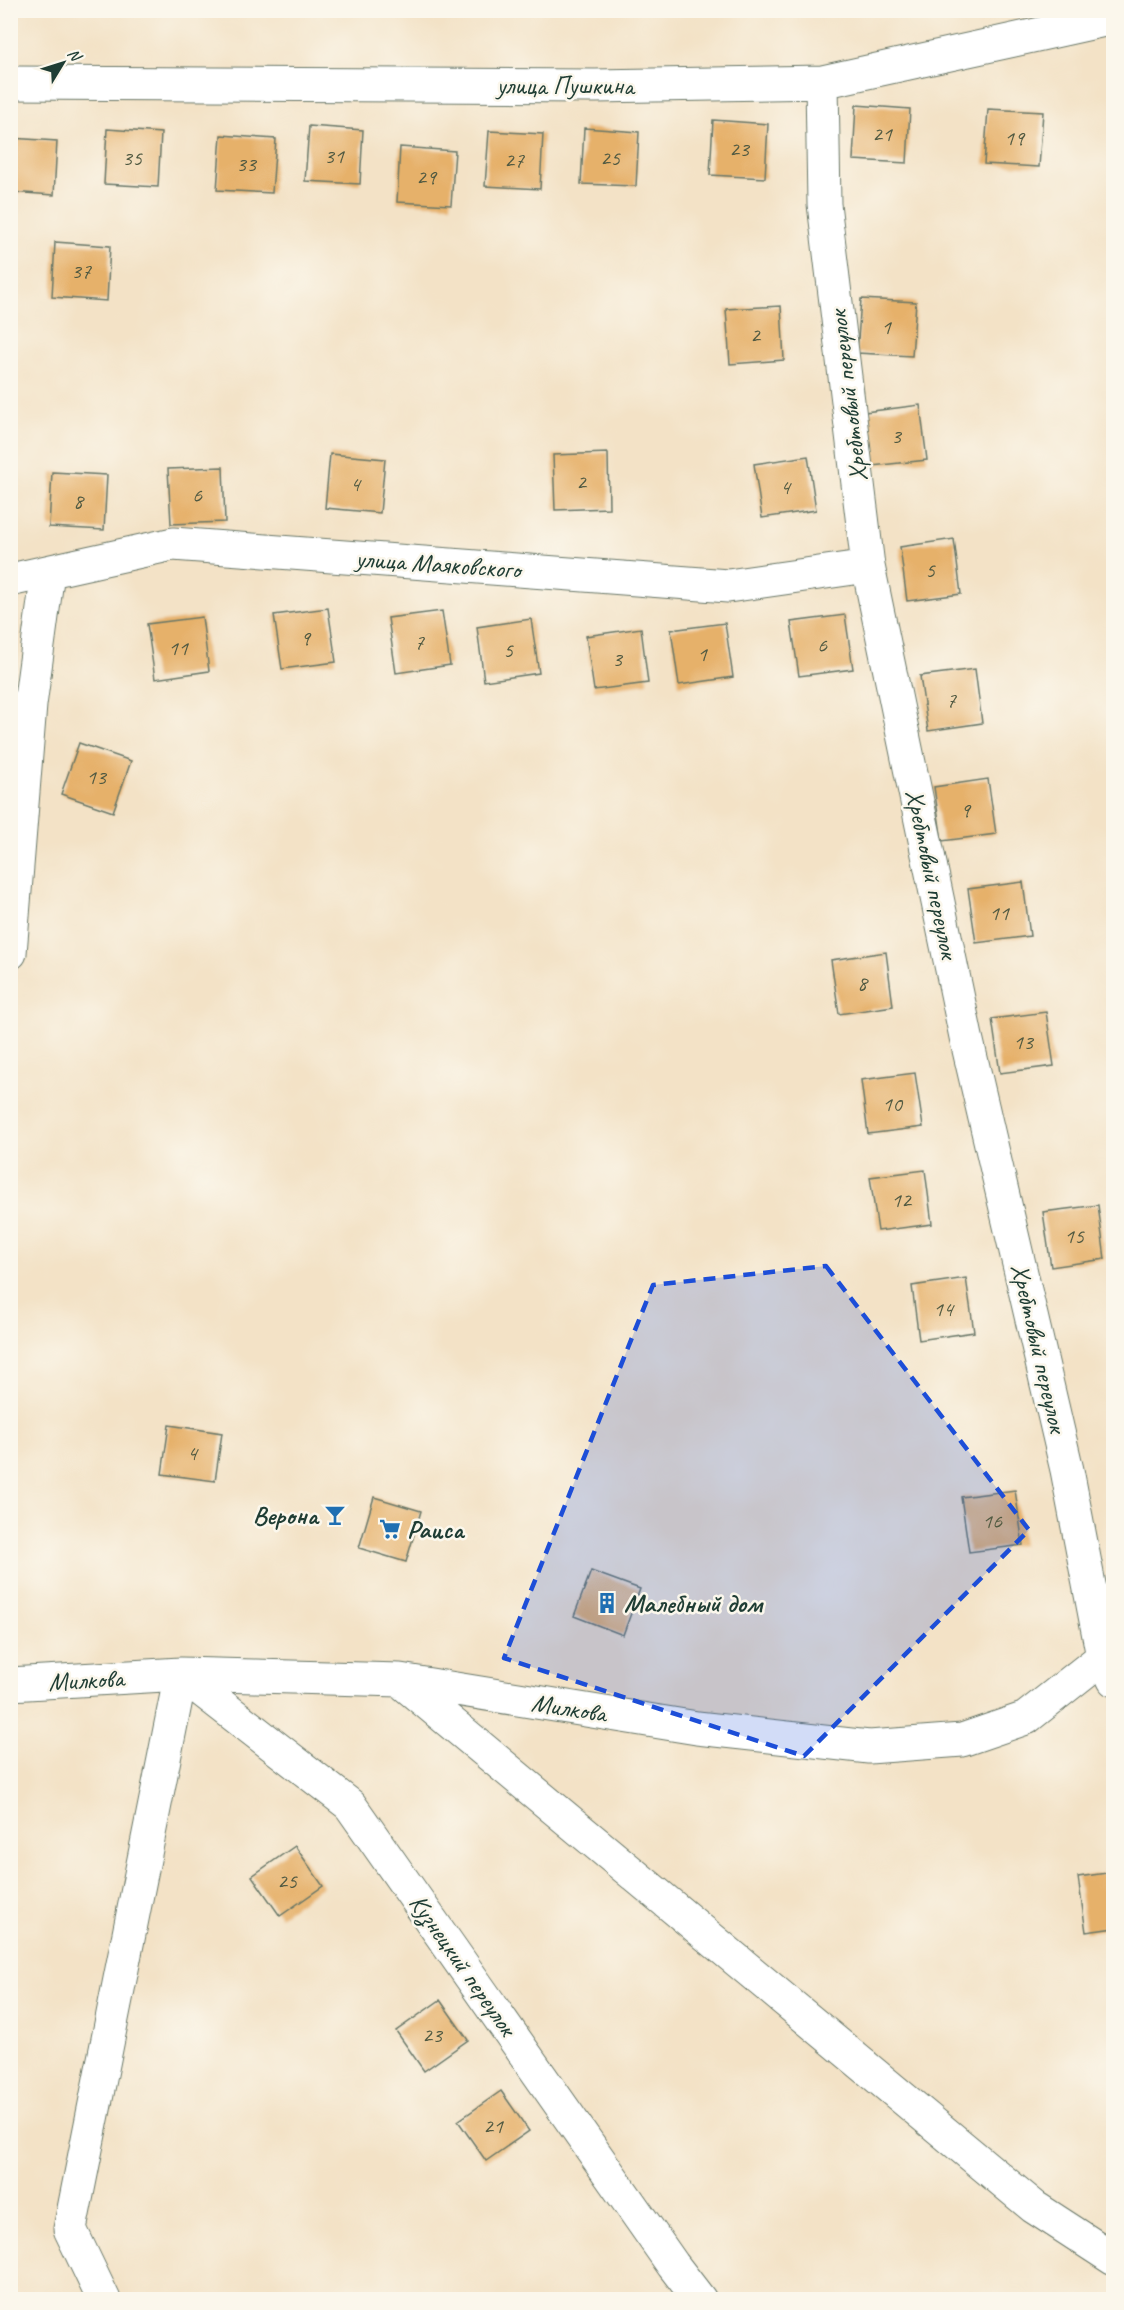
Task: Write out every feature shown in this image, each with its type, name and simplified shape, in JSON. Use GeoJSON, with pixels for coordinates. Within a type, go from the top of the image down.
{"type":"FeatureCollection","features":[{"type":"Feature","properties":{"kind":"lane","name":"улица Пушкина"},"geometry":{"type":"LineString","coordinates":[[10,83],[595,86],[822,82],[1113,18]]}},
{"type":"Feature","properties":{"kind":"lane","name":"Хребтовый переулок"},"geometry":{"type":"LineString","coordinates":[[822,82],[824,204],[868,566],[966,1037],[1067,1470],[1108,1668]]}},
{"type":"Feature","properties":{"kind":"lane","name":"улица Маяковского"},"geometry":{"type":"LineString","coordinates":[[10,580],[173,544],[728,586],[868,566]]}},
{"type":"Feature","properties":{"kind":"lane"},"geometry":{"type":"LineString","coordinates":[[10,953],[30,705],[48,572]]}},
{"type":"Feature","properties":{"kind":"lane","name":"Милкова"},"geometry":{"type":"LineString","coordinates":[[10,1684],[181,1674],[400,1680],[697,1728],[869,1747],[962,1740],[1026,1718],[1108,1668]]}},
{"type":"Feature","properties":{"kind":"lane"},"geometry":{"type":"LineString","coordinates":[[104,2300],[70,2229],[181,1674]]}},
{"type":"Feature","properties":{"kind":"lane","name":"Кузнецкий переулок"},"geometry":{"type":"LineString","coordinates":[[181,1674],[350,1805],[673,2265],[700,2300]]}},
{"type":"Feature","properties":{"kind":"lane"},"geometry":{"type":"LineString","coordinates":[[400,1680],[1034,2207],[1113,2259]]}},
{"type":"Feature","properties":{"kind":"highlighted area"},"geometry":{"type":"Polygon","coordinates":[[[826,1266],[1029,1530],[804,1756],[504,1658],[653,1285],[826,1266]]]}},
{"type":"Feature","properties":{"kind":"building"},"geometry":{"type":"Polygon","coordinates":[[[856,105],[910,109],[907,163],[853,160],[856,105]]]}},
{"type":"Feature","properties":{"kind":"building"},"geometry":{"type":"Polygon","coordinates":[[[988,109],[1043,112],[1039,167],[984,164],[988,109]]]}},
{"type":"Feature","properties":{"kind":"building"},"geometry":{"type":"Polygon","coordinates":[[[713,120],[768,124],[765,178],[710,175],[713,120]]]}},
{"type":"Feature","properties":{"kind":"building"},"geometry":{"type":"Polygon","coordinates":[[[309,126],[363,130],[360,184],[305,181],[309,126]]]}},
{"type":"Feature","properties":{"kind":"building"},"geometry":{"type":"Polygon","coordinates":[[[584,128],[639,132],[636,186],[581,184],[584,128]]]}},
{"type":"Feature","properties":{"kind":"building"},"geometry":{"type":"Polygon","coordinates":[[[107,129],[161,133],[158,187],[104,184],[107,129]]]}},
{"type":"Feature","properties":{"kind":"building"},"geometry":{"type":"Polygon","coordinates":[[[489,131],[543,134],[540,189],[485,186],[489,131]]]}},
{"type":"Feature","properties":{"kind":"building"},"geometry":{"type":"Polygon","coordinates":[[[221,135],[276,139],[272,193],[217,190],[221,135]]]}},
{"type":"Feature","properties":{"kind":"building"},"geometry":{"type":"Polygon","coordinates":[[[10,138],[57,141],[54,195],[10,192],[10,138]]]}},
{"type":"Feature","properties":{"kind":"building"},"geometry":{"type":"Polygon","coordinates":[[[400,147],[455,151],[451,205],[397,202],[400,147]]]}},
{"type":"Feature","properties":{"kind":"building"},"geometry":{"type":"Polygon","coordinates":[[[55,242],[110,246],[107,301],[52,297],[55,242]]]}},
{"type":"Feature","properties":{"kind":"building"},"geometry":{"type":"Polygon","coordinates":[[[861,299],[916,302],[912,356],[857,353],[861,299]]]}},
{"type":"Feature","properties":{"kind":"building"},"geometry":{"type":"Polygon","coordinates":[[[781,306],[784,360],[730,364],[726,309],[781,306]]]}},
{"type":"Feature","properties":{"kind":"building"},"geometry":{"type":"Polygon","coordinates":[[[920,405],[927,460],[872,466],[865,412],[920,405]]]}},
{"type":"Feature","properties":{"kind":"building"},"geometry":{"type":"Polygon","coordinates":[[[608,453],[609,508],[555,510],[553,455],[608,453]]]}},
{"type":"Feature","properties":{"kind":"building"},"geometry":{"type":"Polygon","coordinates":[[[330,454],[385,459],[380,513],[325,508],[330,454]]]}},
{"type":"Feature","properties":{"kind":"building"},"geometry":{"type":"Polygon","coordinates":[[[808,456],[816,510],[762,518],[754,464],[808,456]]]}},
{"type":"Feature","properties":{"kind":"building"},"geometry":{"type":"Polygon","coordinates":[[[223,467],[225,522],[171,524],[168,469],[223,467]]]}},
{"type":"Feature","properties":{"kind":"building"},"geometry":{"type":"Polygon","coordinates":[[[52,472],[107,475],[104,530],[49,527],[52,472]]]}},
{"type":"Feature","properties":{"kind":"building"},"geometry":{"type":"Polygon","coordinates":[[[954,539],[961,594],[907,601],[900,547],[954,539]]]}},
{"type":"Feature","properties":{"kind":"building"},"geometry":{"type":"Polygon","coordinates":[[[328,608],[336,662],[282,669],[274,615],[328,608]]]}},
{"type":"Feature","properties":{"kind":"building"},"geometry":{"type":"Polygon","coordinates":[[[442,611],[450,665],[396,673],[388,618],[442,611]]]}},
{"type":"Feature","properties":{"kind":"building"},"geometry":{"type":"Polygon","coordinates":[[[845,615],[853,669],[799,676],[791,622],[845,615]]]}},
{"type":"Feature","properties":{"kind":"building"},"geometry":{"type":"Polygon","coordinates":[[[202,617],[209,671],[155,679],[147,624],[202,617]]]}},
{"type":"Feature","properties":{"kind":"building"},"geometry":{"type":"Polygon","coordinates":[[[531,619],[539,673],[484,681],[477,627],[531,619]]]}},
{"type":"Feature","properties":{"kind":"building"},"geometry":{"type":"Polygon","coordinates":[[[725,623],[733,677],[679,685],[671,630],[725,623]]]}},
{"type":"Feature","properties":{"kind":"building"},"geometry":{"type":"Polygon","coordinates":[[[641,628],[648,683],[594,690],[586,636],[641,628]]]}},
{"type":"Feature","properties":{"kind":"building"},"geometry":{"type":"Polygon","coordinates":[[[975,669],[982,723],[928,731],[920,676],[975,669]]]}},
{"type":"Feature","properties":{"kind":"building"},"geometry":{"type":"Polygon","coordinates":[[[79,743],[131,761],[113,812],[61,794],[79,743]]]}},
{"type":"Feature","properties":{"kind":"building"},"geometry":{"type":"Polygon","coordinates":[[[988,779],[996,834],[942,841],[934,787],[988,779]]]}},
{"type":"Feature","properties":{"kind":"building"},"geometry":{"type":"Polygon","coordinates":[[[1023,882],[1030,936],[976,943],[968,889],[1023,882]]]}},
{"type":"Feature","properties":{"kind":"building"},"geometry":{"type":"Polygon","coordinates":[[[886,952],[893,1006],[839,1014],[831,960],[886,952]]]}},
{"type":"Feature","properties":{"kind":"building"},"geometry":{"type":"Polygon","coordinates":[[[1046,1012],[1054,1066],[1000,1073],[992,1019],[1046,1012]]]}},
{"type":"Feature","properties":{"kind":"building"},"geometry":{"type":"Polygon","coordinates":[[[915,1073],[923,1127],[868,1134],[861,1080],[915,1073]]]}},
{"type":"Feature","properties":{"kind":"building"},"geometry":{"type":"Polygon","coordinates":[[[925,1170],[932,1224],[878,1231],[870,1177],[925,1170]]]}},
{"type":"Feature","properties":{"kind":"building"},"geometry":{"type":"Polygon","coordinates":[[[1098,1205],[1105,1259],[1051,1267],[1043,1212],[1098,1205]]]}},
{"type":"Feature","properties":{"kind":"building"},"geometry":{"type":"Polygon","coordinates":[[[966,1278],[974,1332],[919,1340],[912,1286],[966,1278]]]}},
{"type":"Feature","properties":{"kind":"building"},"geometry":{"type":"Polygon","coordinates":[[[169,1425],[222,1433],[215,1481],[162,1474],[169,1425]]]}},
{"type":"Feature","properties":{"kind":"building"},"geometry":{"type":"Polygon","coordinates":[[[1015,1490],[1023,1545],[969,1552],[961,1497],[1015,1490]]]}},
{"type":"Feature","properties":{"kind":"building","name":"Раиса"},"geometry":{"type":"Polygon","coordinates":[[[374,1497],[421,1511],[406,1562],[359,1548],[374,1497]]]}},
{"type":"Feature","properties":{"kind":"building","name":"Малебный дом"},"geometry":{"type":"Polygon","coordinates":[[[591,1571],[640,1589],[623,1635],[574,1616],[591,1571]]]}},
{"type":"Feature","properties":{"kind":"building"},"geometry":{"type":"Polygon","coordinates":[[[295,1846],[323,1886],[280,1916],[252,1876],[295,1846]]]}},
{"type":"Feature","properties":{"kind":"building"},"geometry":{"type":"Polygon","coordinates":[[[1114,1872],[1114,1928],[1086,1932],[1078,1877],[1114,1872]]]}},
{"type":"Feature","properties":{"kind":"building"},"geometry":{"type":"Polygon","coordinates":[[[440,2000],[468,2040],[424,2071],[396,2031],[440,2000]]]}},
{"type":"Feature","properties":{"kind":"building"},"geometry":{"type":"Polygon","coordinates":[[[501,2091],[529,2131],[486,2161],[458,2121],[501,2091]]]}},
{"type":"Feature","properties":{"kind":"place","name":"Верона"},"geometry":{"type":"Point","coordinates":[335,1515]}},
{"type":"Feature","properties":{"kind":"place","name":"Раиса"},"geometry":{"type":"Point","coordinates":[390,1529]}},
{"type":"Feature","properties":{"kind":"place","name":"Малебный дом"},"geometry":{"type":"Point","coordinates":[607,1603]}}]}
